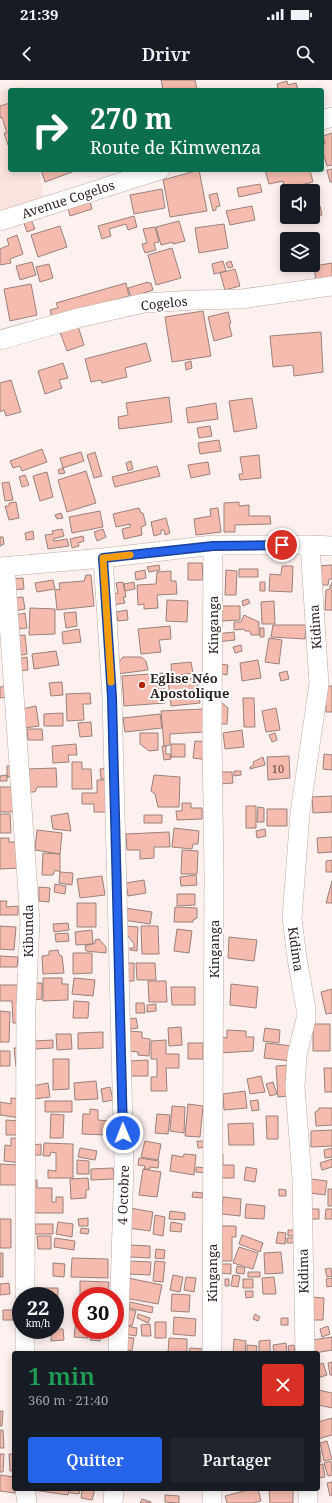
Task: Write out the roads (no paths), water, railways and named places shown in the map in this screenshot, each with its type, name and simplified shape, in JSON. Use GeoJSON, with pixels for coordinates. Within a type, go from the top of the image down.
{"type":"FeatureCollection","features":[{"type":"Feature","properties":{"kind":"street","name":"Avenue Cogelos"},"geometry":{"type":"LineString","coordinates":[[0,220],[154,172]]}},
{"type":"Feature","properties":{"kind":"street","name":"Cogelos"},"geometry":{"type":"LineString","coordinates":[[0,340],[78,318],[144,303],[242,299],[332,286]]}},
{"type":"Feature","properties":{"kind":"street","name":"Kidima"},"geometry":{"type":"LineString","coordinates":[[305,1351],[302,1179],[295,1087],[297,1055],[306,1019],[306,1009],[292,918],[300,813],[319,684],[310,545]]}},
{"type":"Feature","properties":{"kind":"street"},"geometry":{"type":"LineString","coordinates":[[2,566],[103,558],[213,546],[332,546]]}},
{"type":"Feature","properties":{"kind":"street","name":"Kinganga"},"geometry":{"type":"LineString","coordinates":[[212,1351],[214,892],[213,546]]}},
{"type":"Feature","properties":{"kind":"street","name":"4 Octobre"},"geometry":{"type":"LineString","coordinates":[[103,558],[112,697],[124,1164],[118,1351]]}},
{"type":"Feature","properties":{"kind":"street","name":"Kibunda"},"geometry":{"type":"LineString","coordinates":[[2,566],[30,921],[26,1006],[25,1287]]}},
{"type":"Feature","properties":{"kind":"street"},"geometry":{"type":"LineString","coordinates":[[25,1339],[25,1351]]}},
{"type":"Feature","properties":{"kind":"street"},"geometry":{"type":"LineString","coordinates":[[25,1491],[27,1503]]}},
{"type":"Feature","properties":{"kind":"street"},"geometry":{"type":"LineString","coordinates":[[113,1503],[114,1491]]}},
{"type":"Feature","properties":{"kind":"street"},"geometry":{"type":"LineString","coordinates":[[212,1491],[212,1503]]}},
{"type":"Feature","properties":{"kind":"street"},"geometry":{"type":"LineString","coordinates":[[308,1491],[308,1503]]}},
{"type":"Feature","properties":{"kind":"place","name":"Eglise Néo Apostolique"},"geometry":{"type":"Point","coordinates":[142,685]}}]}
